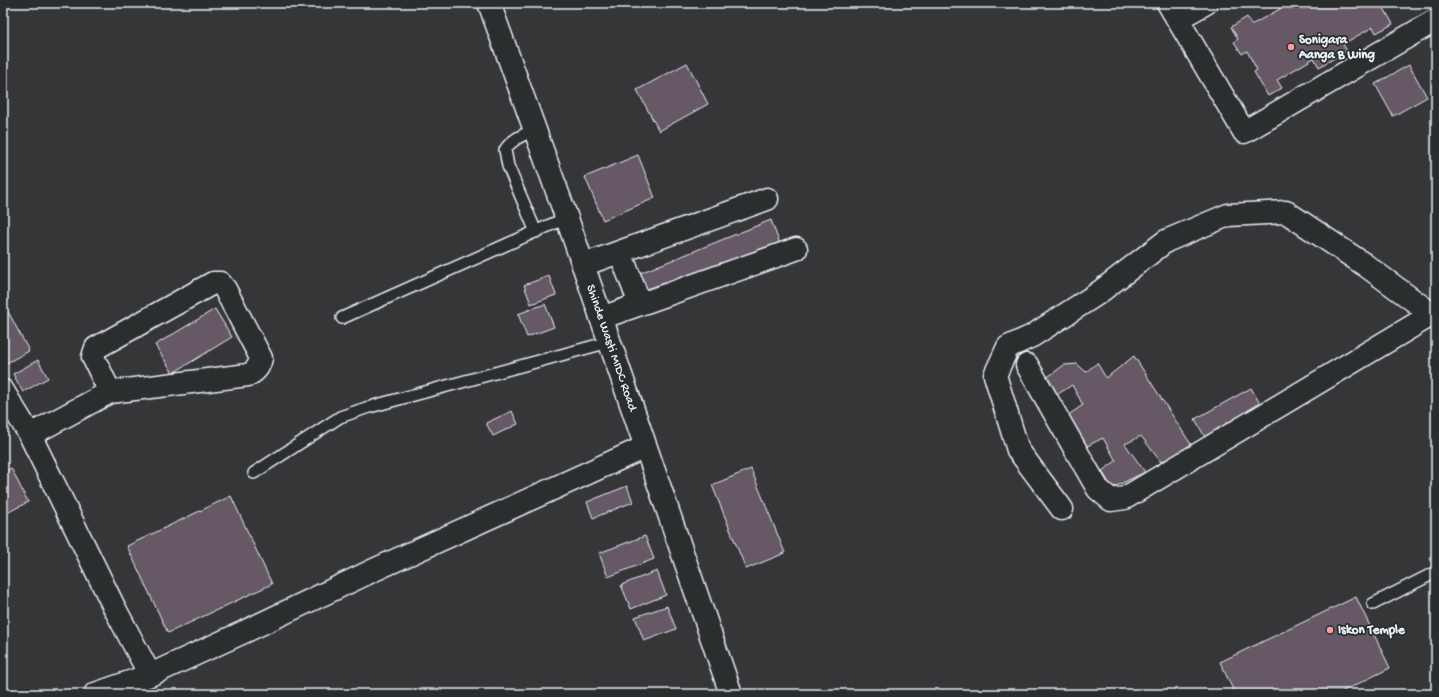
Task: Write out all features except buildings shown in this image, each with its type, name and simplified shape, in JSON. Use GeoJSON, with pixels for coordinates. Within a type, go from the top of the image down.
{"type":"FeatureCollection","features":[{"type":"Feature","properties":{"kind":"street","name":"Shinde Wasti MIDC Road"},"geometry":{"type":"LineString","coordinates":[[489,3],[583,265],[731,694]]}},
{"type":"Feature","properties":{"kind":"street"},"geometry":{"type":"LineString","coordinates":[[1206,3],[1173,11],[1244,132],[1436,20]]}},
{"type":"Feature","properties":{"kind":"street"},"geometry":{"type":"LineString","coordinates":[[1433,3],[1436,9]]}},
{"type":"Feature","properties":{"kind":"street"},"geometry":{"type":"LineString","coordinates":[[583,265],[767,200]]}},
{"type":"Feature","properties":{"kind":"street"},"geometry":{"type":"LineString","coordinates":[[1027,365],[1098,489],[1110,500],[1125,498],[1434,313],[1286,212],[1228,215],[1166,241],[1097,294],[1032,336],[1008,347],[995,375],[1018,450],[1062,509]]}},
{"type":"Feature","properties":{"kind":"street"},"geometry":{"type":"LineString","coordinates":[[601,318],[796,249]]}},
{"type":"Feature","properties":{"kind":"street"},"geometry":{"type":"LineString","coordinates":[[620,252],[640,304]]}},
{"type":"Feature","properties":{"kind":"street"},"geometry":{"type":"LineString","coordinates":[[30,435],[110,392],[248,375],[254,372],[259,366],[261,358],[225,289],[220,283],[212,283],[96,348],[93,357],[110,392]]}},
{"type":"Feature","properties":{"kind":"street"},"geometry":{"type":"LineString","coordinates":[[3,391],[30,435],[55,484],[94,568],[150,675]]}},
{"type":"Feature","properties":{"kind":"street"},"geometry":{"type":"LineString","coordinates":[[95,694],[150,675],[246,632],[374,570],[645,447]]}},
{"type":"Feature","properties":{"kind":"lane"},"geometry":{"type":"LineString","coordinates":[[534,130],[509,144],[505,150],[508,166],[536,232]]}},
{"type":"Feature","properties":{"kind":"lane"},"geometry":{"type":"LineString","coordinates":[[342,318],[566,218]]}},
{"type":"Feature","properties":{"kind":"lane"},"geometry":{"type":"LineString","coordinates":[[254,473],[340,418],[366,408],[609,342]]}},
{"type":"Feature","properties":{"kind":"lane"},"geometry":{"type":"LineString","coordinates":[[1373,604],[1436,572]]}},
{"type":"Feature","properties":{"kind":"place","name":"Sonigara Aanga B Wing"},"geometry":{"type":"Point","coordinates":[1291,47]}},
{"type":"Feature","properties":{"kind":"place","name":"Iskon Temple"},"geometry":{"type":"Point","coordinates":[1330,630]}}]}
